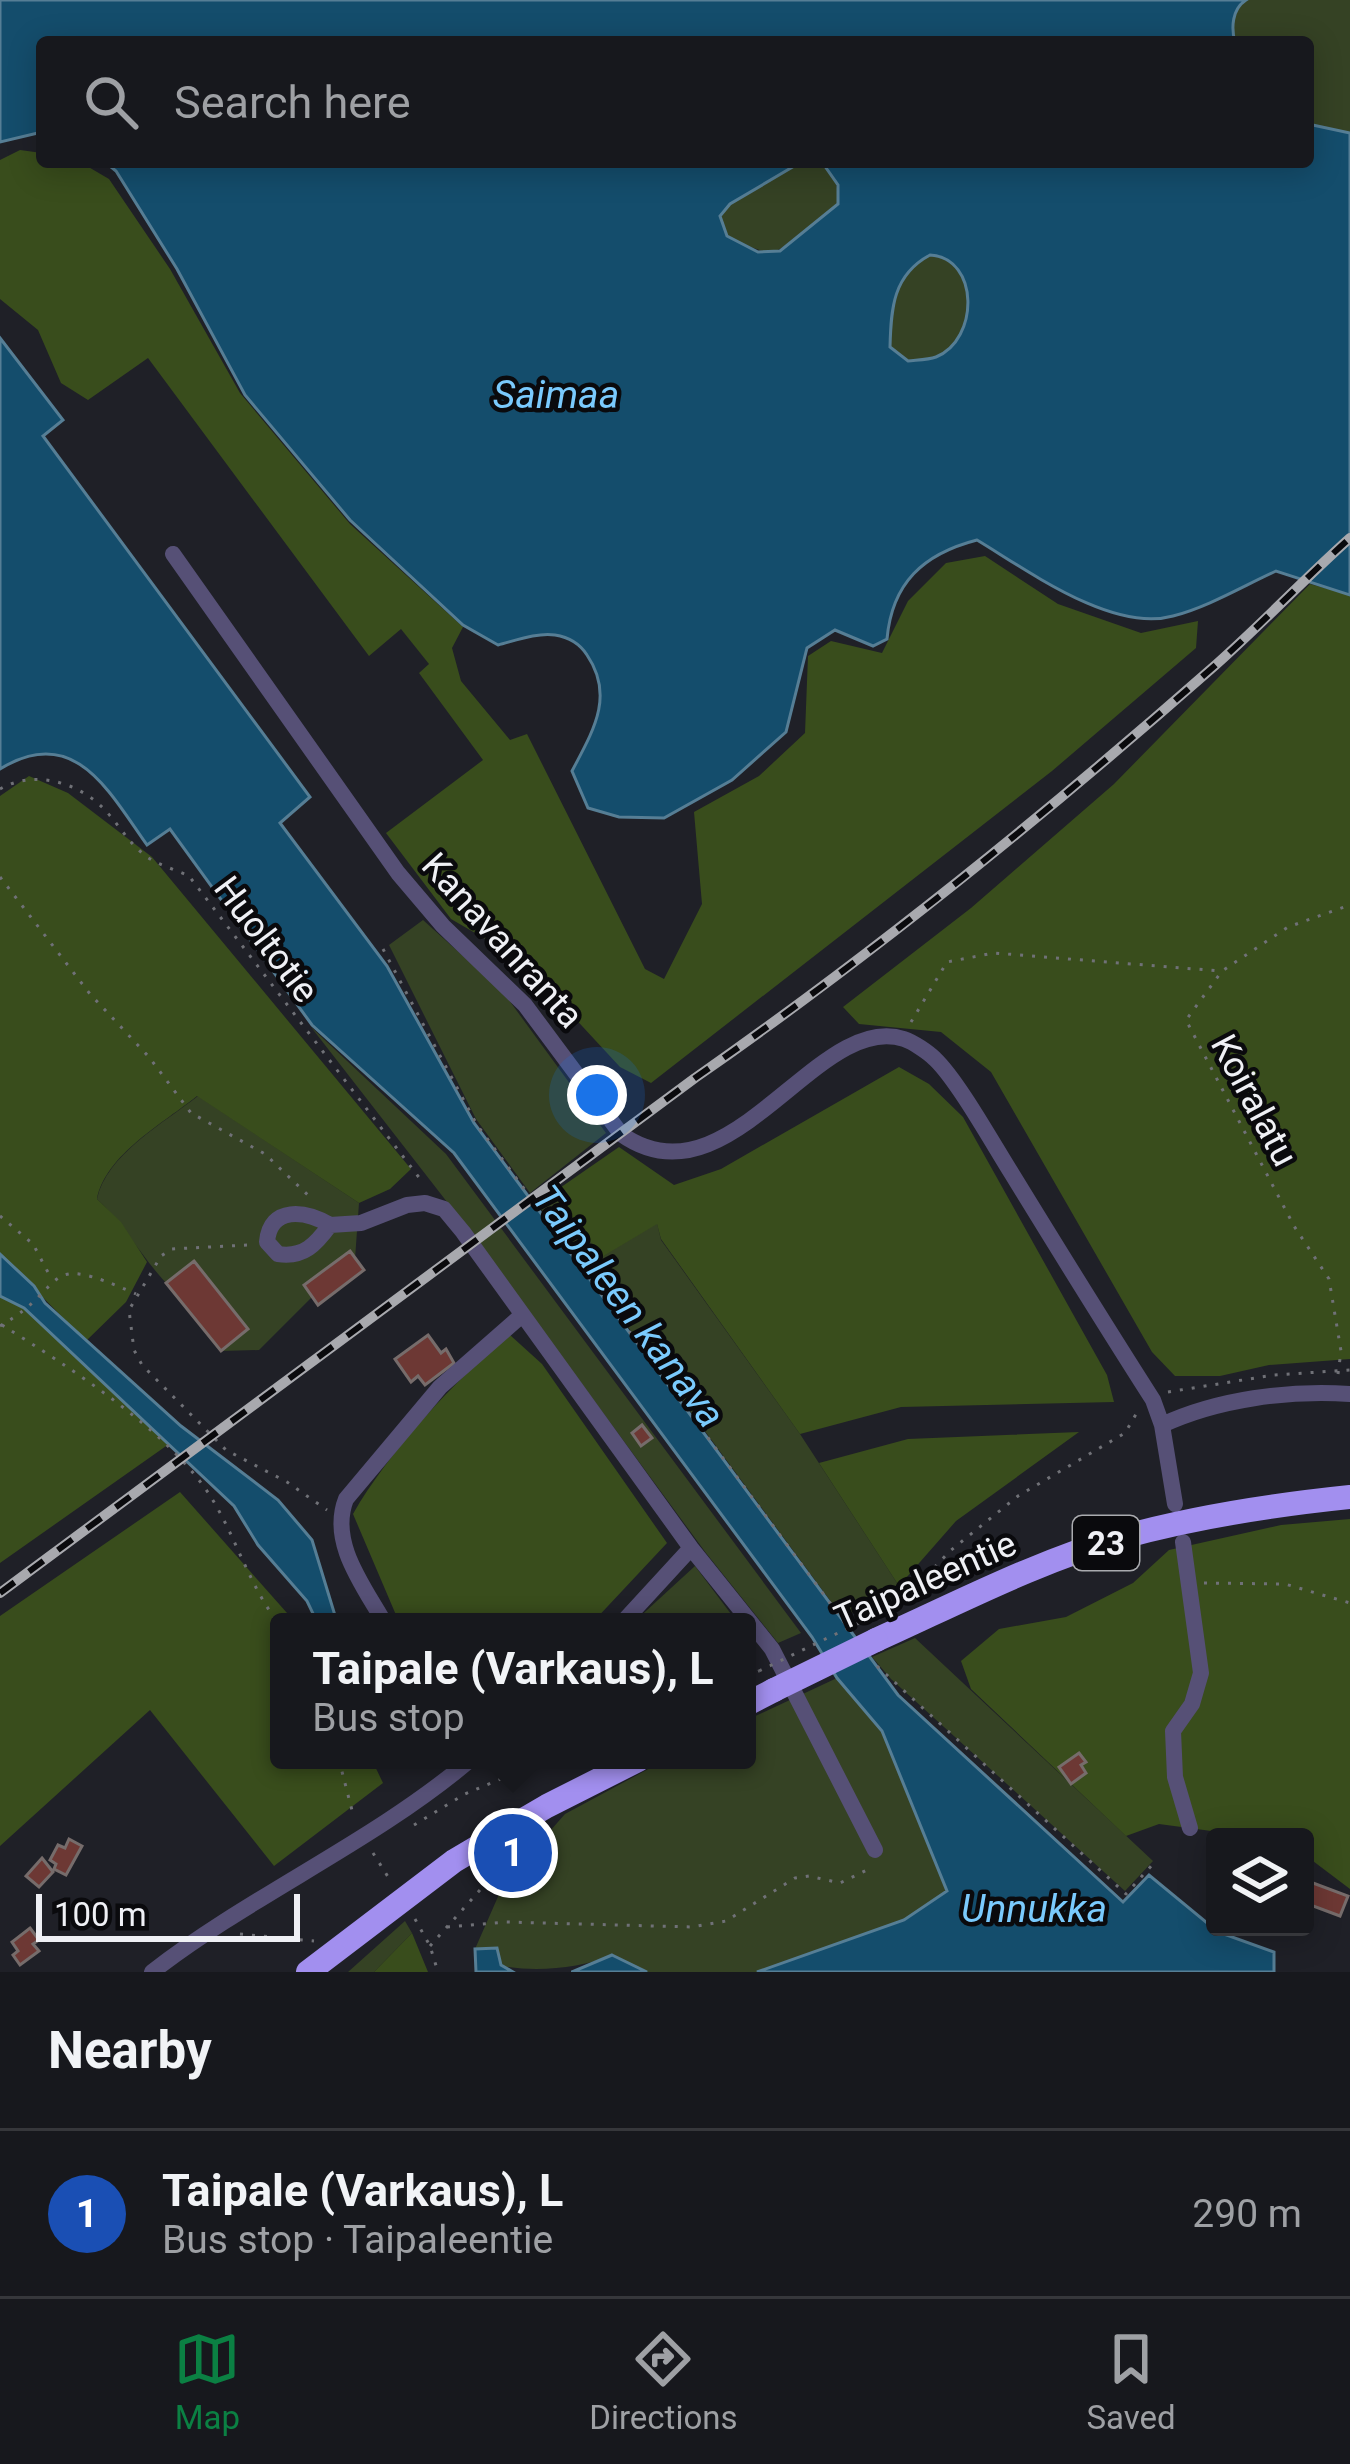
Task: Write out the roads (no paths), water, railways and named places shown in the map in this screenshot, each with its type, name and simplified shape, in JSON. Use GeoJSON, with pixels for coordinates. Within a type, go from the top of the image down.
{"type":"FeatureCollection","features":[{"type":"Feature","properties":{"kind":"highway","name":"Taipaleentie"},"geometry":{"type":"LineString","coordinates":[[756,1693],[766,1681],[1120,1538],[1253,1507],[1350,1497]]}},
{"type":"Feature","properties":{"kind":"highway"},"geometry":{"type":"LineString","coordinates":[[308,1972],[454,1861],[620,1769]]}},
{"type":"Feature","properties":{"kind":"street","name":"Kanavanranta"},"geometry":{"type":"LineString","coordinates":[[173,554],[398,873],[443,926],[525,1005],[621,1134],[640,1148],[674,1154],[712,1143],[838,1054],[873,1036],[904,1039],[935,1059],[1153,1400],[1162,1425],[1175,1504]]}},
{"type":"Feature","properties":{"kind":"street"},"geometry":{"type":"LineString","coordinates":[[330,1225],[310,1250],[299,1253],[278,1254],[267,1242],[268,1229],[276,1219],[299,1212],[330,1225],[361,1223],[407,1205],[425,1203],[444,1209],[743,1613]]}},
{"type":"Feature","properties":{"kind":"street"},"geometry":{"type":"LineString","coordinates":[[379,1613],[347,1556],[339,1517],[346,1499],[440,1387],[522,1315]]}},
{"type":"Feature","properties":{"kind":"street"},"geometry":{"type":"LineString","coordinates":[[1162,1425],[1195,1410],[1257,1399],[1343,1394]]}},
{"type":"Feature","properties":{"kind":"street"},"geometry":{"type":"LineString","coordinates":[[1183,1542],[1201,1673],[1192,1704],[1173,1731],[1175,1777],[1190,1828]]}},
{"type":"Feature","properties":{"kind":"street"},"geometry":{"type":"LineString","coordinates":[[631,1613],[691,1548]]}},
{"type":"Feature","properties":{"kind":"street"},"geometry":{"type":"LineString","coordinates":[[756,1629],[772,1649],[875,1850]]}},
{"type":"Feature","properties":{"kind":"street"},"geometry":{"type":"LineString","coordinates":[[152,1972],[208,1929],[367,1843],[460,1769]]}},
{"type":"Feature","properties":{"kind":"water"},"geometry":{"type":"Polygon","coordinates":[[[0,0],[1246,0],[1234,19],[1234,36],[36,36],[36,133],[0,142],[0,0]]]}},
{"type":"Feature","properties":{"kind":"water","name":"Saimaa"},"geometry":{"type":"Polygon","coordinates":[[[1314,125],[1350,133],[1350,595],[1276,571],[1173,616],[1124,616],[1071,596],[977,540],[941,554],[914,574],[896,602],[887,639],[873,646],[835,630],[807,648],[786,732],[732,780],[664,818],[619,817],[588,808],[572,771],[593,728],[600,699],[595,670],[584,651],[569,639],[548,634],[498,645],[463,625],[350,520],[245,395],[177,269],[112,168],[791,168],[730,204],[720,216],[727,236],[758,252],[780,251],[838,204],[838,185],[826,168],[1314,168],[1314,125]],[[930,255],[901,283],[891,319],[890,347],[908,361],[936,357],[960,334],[968,301],[958,270],[930,255]]]}},
{"type":"Feature","properties":{"kind":"water","name":"Unnukka"},"geometry":{"type":"Polygon","coordinates":[[[0,338],[63,420],[43,436],[310,797],[280,823],[387,966],[474,1123],[898,1695],[1123,1902],[1149,1875],[1206,1922],[1206,1936],[1229,1936],[1274,1952],[1274,1972],[757,1972],[904,1920],[947,1891],[882,1731],[837,1678],[812,1637],[454,1153],[312,1025],[170,829],[147,845],[104,786],[69,759],[49,754],[26,757],[0,769],[0,338]]]}},
{"type":"Feature","properties":{"kind":"water"},"geometry":{"type":"Polygon","coordinates":[[[0,1254],[45,1303],[181,1426],[278,1500],[312,1540],[334,1613],[313,1613],[258,1545],[234,1506],[24,1308],[0,1296],[0,1254]]]}},
{"type":"Feature","properties":{"kind":"water"},"geometry":{"type":"Polygon","coordinates":[[[497,1948],[501,1965],[513,1972],[476,1972],[475,1949],[497,1948]]]}},
{"type":"Feature","properties":{"kind":"water"},"geometry":{"type":"Polygon","coordinates":[[[612,1955],[647,1972],[572,1972],[612,1955]]]}},
{"type":"Feature","properties":{"kind":"railway"},"geometry":{"type":"LineString","coordinates":[[0,1593],[894,932],[1149,723],[1350,538]]}},
{"type":"Feature","properties":{"kind":"place","name":"Taipale (Varkaus), L"},"geometry":{"type":"Point","coordinates":[513,1853]}},
{"type":"Feature","properties":{"kind":"water label","name":"Taipaleen kanava"},"geometry":{"type":"Point","coordinates":[629,1306]}}]}
